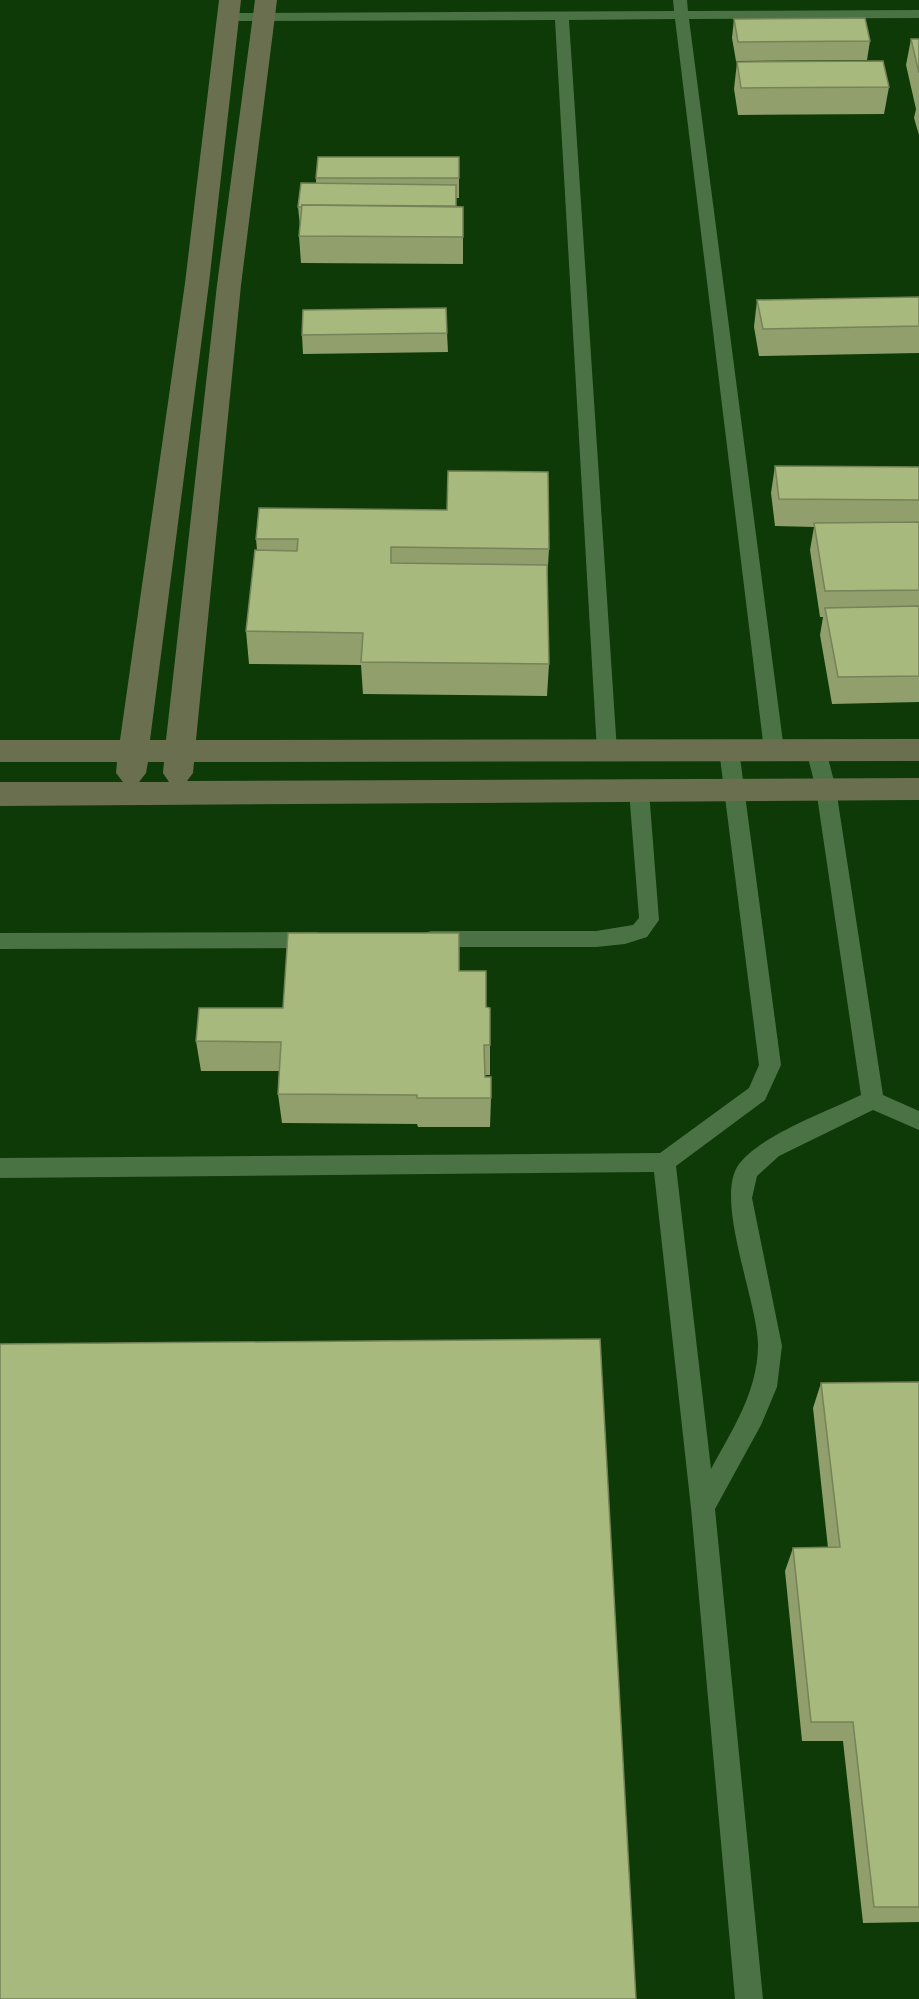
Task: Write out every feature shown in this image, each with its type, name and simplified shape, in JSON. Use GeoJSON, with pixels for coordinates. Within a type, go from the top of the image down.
{"type":"FeatureCollection","features":[{"type":"Feature","properties":{"kind":"street"},"geometry":{"type":"LineString","coordinates":[[128,793],[197,283],[230,8]]}},
{"type":"Feature","properties":{"kind":"street"},"geometry":{"type":"LineString","coordinates":[[175,792],[229,285],[265,8]]}},
{"type":"Feature","properties":{"kind":"street"},"geometry":{"type":"LineString","coordinates":[[0,751],[919,750]]}},
{"type":"Feature","properties":{"kind":"street"},"geometry":{"type":"LineString","coordinates":[[0,794],[919,789]]}},
{"type":"Feature","properties":{"kind":"lane"},"geometry":{"type":"LineString","coordinates":[[230,8],[562,16],[681,8],[919,14]]}},
{"type":"Feature","properties":{"kind":"lane"},"geometry":{"type":"LineString","coordinates":[[681,8],[774,750]]}},
{"type":"Feature","properties":{"kind":"lane"},"geometry":{"type":"LineString","coordinates":[[562,16],[607,751]]}},
{"type":"Feature","properties":{"kind":"lane"},"geometry":{"type":"LineString","coordinates":[[0,1168],[664,1162],[758,1094],[770,1065],[729,750]]}},
{"type":"Feature","properties":{"kind":"lane"},"geometry":{"type":"LineString","coordinates":[[816,750],[826,789],[873,1100]]}},
{"type":"Feature","properties":{"kind":"lane"},"geometry":{"type":"LineString","coordinates":[[417,939],[596,939],[625,936],[640,931],[649,920],[639,791]]}},
{"type":"Feature","properties":{"kind":"lane"},"geometry":{"type":"LineString","coordinates":[[0,941],[334,940]]}},
{"type":"Feature","properties":{"kind":"lane"},"geometry":{"type":"LineString","coordinates":[[702,1508],[752,1418],[765,1387],[770,1347],[741,1198],[747,1172],[771,1149],[873,1100],[919,1120]]}},
{"type":"Feature","properties":{"kind":"lane"},"geometry":{"type":"LineString","coordinates":[[664,1162],[702,1508],[749,1999]]}},
{"type":"Feature","properties":{"kind":"shaded area"},"geometry":{"type":"Polygon","coordinates":[[[0,0],[919,0],[919,1999],[0,1999],[0,0]]]}},
{"type":"Feature","properties":{"kind":"building"},"geometry":{"type":"Polygon","coordinates":[[[865,18],[870,41],[738,42],[734,19],[865,18]]]}},
{"type":"Feature","properties":{"kind":"building"},"geometry":{"type":"Polygon","coordinates":[[[911,39],[919,39],[919,73],[911,39]]]}},
{"type":"Feature","properties":{"kind":"building"},"geometry":{"type":"Polygon","coordinates":[[[883,61],[889,87],[741,88],[737,62],[883,61]]]}},
{"type":"Feature","properties":{"kind":"building"},"geometry":{"type":"Polygon","coordinates":[[[318,157],[459,157],[459,178],[316,178],[318,157]]]}},
{"type":"Feature","properties":{"kind":"building"},"geometry":{"type":"Polygon","coordinates":[[[301,183],[456,185],[456,206],[302,205],[298,207],[301,183]]]}},
{"type":"Feature","properties":{"kind":"building"},"geometry":{"type":"Polygon","coordinates":[[[302,205],[463,207],[463,237],[299,236],[302,205]]]}},
{"type":"Feature","properties":{"kind":"building"},"geometry":{"type":"Polygon","coordinates":[[[919,297],[919,326],[763,329],[757,300],[919,297]]]}},
{"type":"Feature","properties":{"kind":"building"},"geometry":{"type":"Polygon","coordinates":[[[446,308],[447,333],[302,335],[303,310],[446,308]]]}},
{"type":"Feature","properties":{"kind":"building"},"geometry":{"type":"Polygon","coordinates":[[[775,466],[919,467],[919,500],[779,499],[775,466]]]}},
{"type":"Feature","properties":{"kind":"building"},"geometry":{"type":"Polygon","coordinates":[[[448,471],[548,472],[549,549],[391,547],[391,563],[547,565],[549,664],[361,662],[363,633],[246,631],[255,550],[297,551],[298,539],[256,539],[259,508],[447,510],[448,471]]]}},
{"type":"Feature","properties":{"kind":"building"},"geometry":{"type":"Polygon","coordinates":[[[919,522],[919,590],[825,591],[814,523],[919,522]]]}},
{"type":"Feature","properties":{"kind":"building"},"geometry":{"type":"Polygon","coordinates":[[[919,606],[919,676],[838,677],[825,608],[919,606]]]}},
{"type":"Feature","properties":{"kind":"building"},"geometry":{"type":"Polygon","coordinates":[[[288,933],[459,933],[459,971],[486,971],[486,1007],[490,1008],[490,1045],[484,1045],[485,1077],[491,1077],[491,1098],[278,1094],[281,1042],[196,1041],[199,1008],[283,1008],[288,933]]]}},
{"type":"Feature","properties":{"kind":"building"},"geometry":{"type":"Polygon","coordinates":[[[600,1339],[636,1999],[0,1999],[0,1344],[600,1339]]]}},
{"type":"Feature","properties":{"kind":"building"},"geometry":{"type":"Polygon","coordinates":[[[919,1382],[919,1907],[874,1907],[853,1722],[811,1722],[793,1548],[840,1547],[821,1383],[919,1382]]]}}]}
